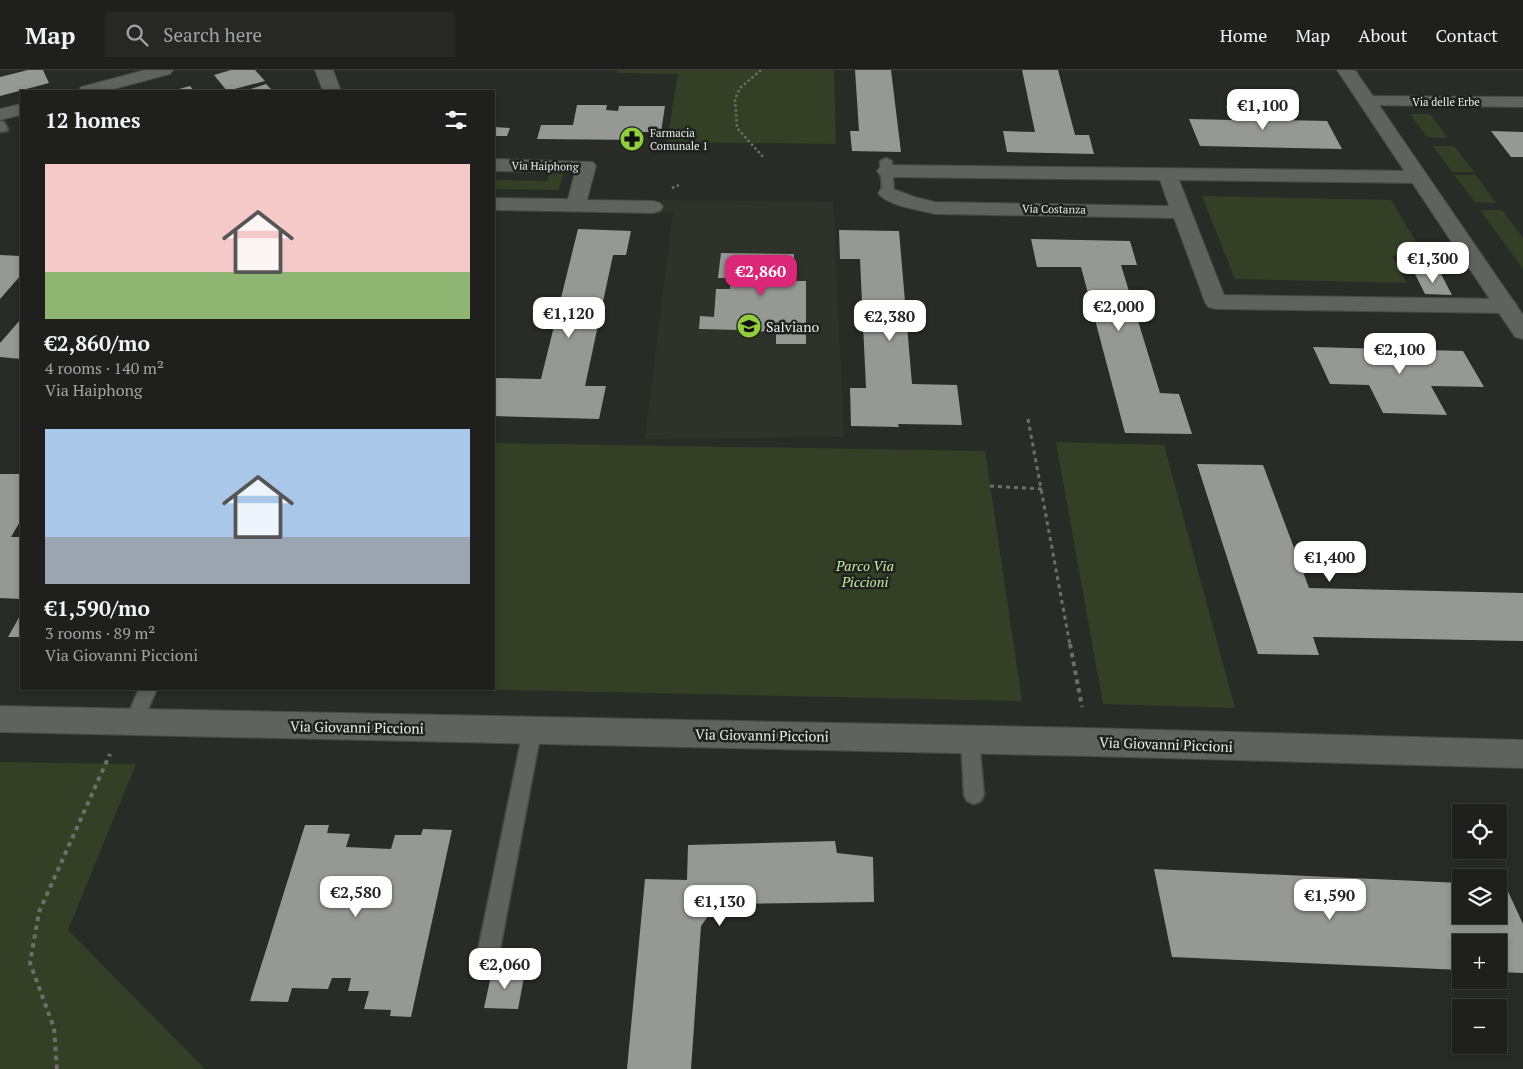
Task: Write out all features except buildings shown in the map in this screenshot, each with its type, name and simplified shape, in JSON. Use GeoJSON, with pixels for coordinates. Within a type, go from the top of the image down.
{"type":"FeatureCollection","features":[{"type":"Feature","properties":{"kind":"street"},"geometry":{"type":"LineString","coordinates":[[91,90],[164,70]]}},
{"type":"Feature","properties":{"kind":"street"},"geometry":{"type":"LineString","coordinates":[[324,70],[332,90]]}},
{"type":"Feature","properties":{"kind":"street"},"geometry":{"type":"LineString","coordinates":[[1347,73],[1368,101],[1523,332]]}},
{"type":"Feature","properties":{"kind":"street","name":"Via delle Erbe"},"geometry":{"type":"LineString","coordinates":[[1368,101],[1523,102]]}},
{"type":"Feature","properties":{"kind":"street"},"geometry":{"type":"LineString","coordinates":[[1,123],[20,110]]}},
{"type":"Feature","properties":{"kind":"street","name":"Via Haiphong"},"geometry":{"type":"LineString","coordinates":[[495,165],[586,166],[576,205]]}},
{"type":"Feature","properties":{"kind":"street"},"geometry":{"type":"LineString","coordinates":[[886,166],[1166,174],[1418,177]]}},
{"type":"Feature","properties":{"kind":"street"},"geometry":{"type":"LineString","coordinates":[[1166,174],[1216,302],[1506,306]]}},
{"type":"Feature","properties":{"kind":"street","name":"Via Costanza"},"geometry":{"type":"LineString","coordinates":[[888,193],[909,202],[935,208],[1181,212]]}},
{"type":"Feature","properties":{"kind":"street"},"geometry":{"type":"LineString","coordinates":[[495,204],[653,206]]}},
{"type":"Feature","properties":{"kind":"street","name":"Via Giovanni Piccioni"},"geometry":{"type":"LineString","coordinates":[[0,719],[970,739],[1523,754]]}},
{"type":"Feature","properties":{"kind":"lane"},"geometry":{"type":"LineString","coordinates":[[886,166],[888,193]]}},
{"type":"Feature","properties":{"kind":"lane"},"geometry":{"type":"LineString","coordinates":[[129,721],[147,690]]}},
{"type":"Feature","properties":{"kind":"lane"},"geometry":{"type":"LineString","coordinates":[[488,956],[532,730]]}},
{"type":"Feature","properties":{"kind":"lane"},"geometry":{"type":"LineString","coordinates":[[970,739],[974,796]]}},
{"type":"Feature","properties":{"kind":"path"},"geometry":{"type":"LineString","coordinates":[[760,70],[740,88],[735,98],[737,128],[764,158]]}},
{"type":"Feature","properties":{"kind":"path"},"geometry":{"type":"LineString","coordinates":[[1028,419],[1089,742]]}},
{"type":"Feature","properties":{"kind":"path"},"geometry":{"type":"LineString","coordinates":[[990,486],[1042,489]]}},
{"type":"Feature","properties":{"kind":"path"},"geometry":{"type":"LineString","coordinates":[[57,1069],[54,1028],[30,963],[39,912],[129,721]]}},
{"type":"Feature","properties":{"kind":"shaded area","name":"Salviano"},"geometry":{"type":"Polygon","coordinates":[[[662,200],[833,202],[844,437],[645,439],[673,213],[660,213],[662,200]]]}},
{"type":"Feature","properties":{"kind":"green space"},"geometry":{"type":"Polygon","coordinates":[[[617,70],[834,70],[836,144],[667,142],[678,74],[617,73],[617,70]]]}},
{"type":"Feature","properties":{"kind":"green space"},"geometry":{"type":"Polygon","coordinates":[[[1410,114],[1430,114],[1448,138],[1427,137],[1410,114]]]}},
{"type":"Feature","properties":{"kind":"green space"},"geometry":{"type":"Polygon","coordinates":[[[1433,146],[1454,146],[1474,172],[1452,172],[1433,146]]]}},
{"type":"Feature","properties":{"kind":"green space"},"geometry":{"type":"Polygon","coordinates":[[[550,173],[563,174],[559,190],[495,189],[495,180],[547,181],[550,173]]]}},
{"type":"Feature","properties":{"kind":"green space"},"geometry":{"type":"Polygon","coordinates":[[[1454,175],[1476,175],[1496,203],[1475,202],[1454,175]]]}},
{"type":"Feature","properties":{"kind":"green space"},"geometry":{"type":"Polygon","coordinates":[[[1202,196],[1391,200],[1425,257],[1392,256],[1407,283],[1235,279],[1202,196]]]}},
{"type":"Feature","properties":{"kind":"green space"},"geometry":{"type":"Polygon","coordinates":[[[1480,210],[1502,210],[1523,238],[1523,269],[1480,210]]]}},
{"type":"Feature","properties":{"kind":"green space"},"geometry":{"type":"Polygon","coordinates":[[[1056,442],[1164,445],[1235,708],[1103,704],[1056,442]]]}},
{"type":"Feature","properties":{"kind":"green space","name":"Parco Via Piccioni"},"geometry":{"type":"Polygon","coordinates":[[[495,443],[985,451],[1022,701],[495,690],[495,443]]]}},
{"type":"Feature","properties":{"kind":"green space"},"geometry":{"type":"Polygon","coordinates":[[[0,762],[136,764],[68,930],[205,1069],[0,1069],[0,762]]]}},
{"type":"Feature","properties":{"kind":"place","name":"Farmacia Comunale 1"},"geometry":{"type":"Point","coordinates":[632,139]}},
{"type":"Feature","properties":{"kind":"place","name":"Salviano"},"geometry":{"type":"Point","coordinates":[749,326]}}]}
